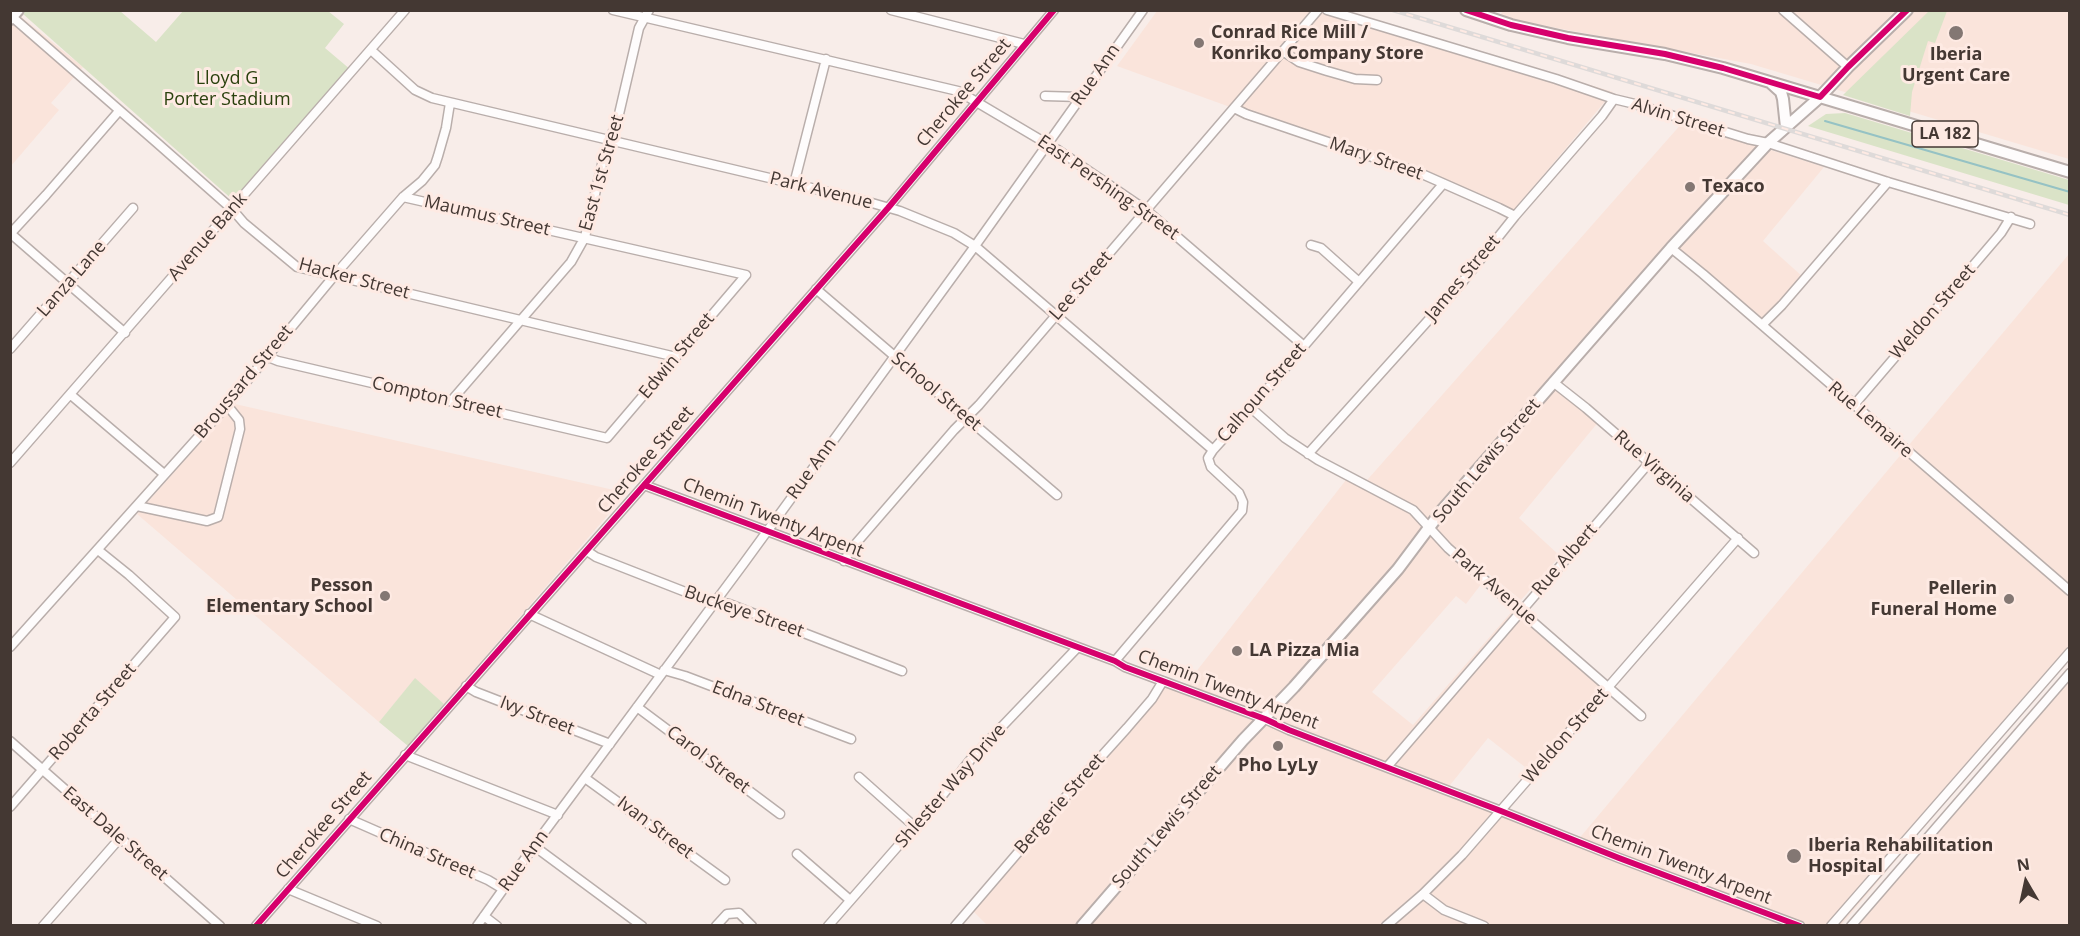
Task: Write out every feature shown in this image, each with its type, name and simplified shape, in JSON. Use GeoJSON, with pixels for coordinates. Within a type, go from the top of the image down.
{"type":"FeatureCollection","features":[{"type":"Feature","properties":{"kind":"main road","name":"LA 182"},"geometry":{"type":"LineString","coordinates":[[1466,10],[1569,38],[1665,54],[1723,68],[2070,172]]}},
{"type":"Feature","properties":{"kind":"main road","name":"South Lewis Street"},"geometry":{"type":"LineString","coordinates":[[1082,926],[1243,740],[1265,719],[1398,569],[1443,510],[1671,248],[1768,143],[1820,98],[1848,67],[1907,10]]}},
{"type":"Feature","properties":{"kind":"main road"},"geometry":{"type":"LineString","coordinates":[[1771,82],[1781,92],[1786,127]]}},
{"type":"Feature","properties":{"kind":"street","name":"Avenue Bank"},"geometry":{"type":"LineString","coordinates":[[10,464],[405,10]]}},
{"type":"Feature","properties":{"kind":"street","name":"East Pershing Street"},"geometry":{"type":"LineString","coordinates":[[613,10],[647,14],[958,91],[1047,146],[1058,150],[1146,210],[1304,346]]}},
{"type":"Feature","properties":{"kind":"street"},"geometry":{"type":"LineString","coordinates":[[891,10],[1024,44]]}},
{"type":"Feature","properties":{"kind":"street","name":"Cherokee Street"},"geometry":{"type":"LineString","coordinates":[[256,926],[888,208],[1054,10]]}},
{"type":"Feature","properties":{"kind":"street","name":"Rue Ann"},"geometry":{"type":"LineString","coordinates":[[477,926],[975,246],[1143,10]]}},
{"type":"Feature","properties":{"kind":"street","name":"Lee Street"},"geometry":{"type":"LineString","coordinates":[[844,561],[852,548],[1056,316],[1318,10]]}},
{"type":"Feature","properties":{"kind":"street","name":"Alvin Street"},"geometry":{"type":"LineString","coordinates":[[1327,10],[1614,99],[1768,143],[1888,183],[2030,224]]}},
{"type":"Feature","properties":{"kind":"street"},"geometry":{"type":"LineString","coordinates":[[1784,10],[1848,67]]}},
{"type":"Feature","properties":{"kind":"street","name":"East 1st Street"},"geometry":{"type":"LineString","coordinates":[[451,401],[571,262],[585,237],[603,160],[619,114],[639,28],[647,14]]}},
{"type":"Feature","properties":{"kind":"street","name":"Hacker Street"},"geometry":{"type":"LineString","coordinates":[[13,15],[244,223],[297,267],[676,357]]}},
{"type":"Feature","properties":{"kind":"street","name":"Park Avenue"},"geometry":{"type":"LineString","coordinates":[[371,50],[415,90],[432,98],[888,208],[954,233],[975,246],[1213,450]]}},
{"type":"Feature","properties":{"kind":"street"},"geometry":{"type":"LineString","coordinates":[[1284,52],[1299,62],[1327,71],[1355,79],[1377,80]]}},
{"type":"Feature","properties":{"kind":"street"},"geometry":{"type":"LineString","coordinates":[[794,184],[826,59]]}},
{"type":"Feature","properties":{"kind":"street"},"geometry":{"type":"LineString","coordinates":[[1045,96],[1081,97]]}},
{"type":"Feature","properties":{"kind":"street","name":"James Street"},"geometry":{"type":"LineString","coordinates":[[1308,454],[1460,285],[1614,99]]}},
{"type":"Feature","properties":{"kind":"street","name":"Broussard Street"},"geometry":{"type":"LineString","coordinates":[[10,647],[227,405],[334,276],[404,197],[423,181],[435,165],[446,128],[450,102]]}},
{"type":"Feature","properties":{"kind":"street","name":"Mary Street"},"geometry":{"type":"LineString","coordinates":[[1234,108],[1422,174],[1515,216]]}},
{"type":"Feature","properties":{"kind":"street"},"geometry":{"type":"LineString","coordinates":[[119,111],[10,233],[125,333]]}},
{"type":"Feature","properties":{"kind":"street"},"geometry":{"type":"LineString","coordinates":[[1762,325],[1888,183]]}},
{"type":"Feature","properties":{"kind":"street","name":"Calhoun Street"},"geometry":{"type":"LineString","coordinates":[[1114,661],[1242,511],[1243,502],[1239,493],[1211,467],[1208,458],[1213,450],[1443,184]]}},
{"type":"Feature","properties":{"kind":"street","name":"Maumus Street"},"geometry":{"type":"LineString","coordinates":[[404,197],[746,275]]}},
{"type":"Feature","properties":{"kind":"street","name":"Lanza Lane"},"geometry":{"type":"LineString","coordinates":[[10,349],[133,208]]}},
{"type":"Feature","properties":{"kind":"street","name":"Weldon Street"},"geometry":{"type":"LineString","coordinates":[[1854,405],[2001,233],[2011,218]]}},
{"type":"Feature","properties":{"kind":"street"},"geometry":{"type":"LineString","coordinates":[[1311,245],[1321,248],[1359,282]]}},
{"type":"Feature","properties":{"kind":"street","name":"Rue Lemaire"},"geometry":{"type":"LineString","coordinates":[[1671,248],[2070,591]]}},
{"type":"Feature","properties":{"kind":"street","name":"Edwin Street"},"geometry":{"type":"LineString","coordinates":[[607,438],[746,275]]}},
{"type":"Feature","properties":{"kind":"street","name":"School Street"},"geometry":{"type":"LineString","coordinates":[[816,289],[1057,495]]}},
{"type":"Feature","properties":{"kind":"street","name":"Compton Street"},"geometry":{"type":"LineString","coordinates":[[268,357],[607,438]]}},
{"type":"Feature","properties":{"kind":"street","name":"Rue Virginia"},"geometry":{"type":"LineString","coordinates":[[1553,382],[1754,553]]}},
{"type":"Feature","properties":{"kind":"street"},"geometry":{"type":"LineString","coordinates":[[71,395],[164,474]]}},
{"type":"Feature","properties":{"kind":"street"},"geometry":{"type":"LineString","coordinates":[[137,506],[207,521],[218,516],[240,429],[239,420],[227,405]]}},
{"type":"Feature","properties":{"kind":"street","name":"Park Avenue"},"geometry":{"type":"LineString","coordinates":[[1251,408],[1285,438],[1308,454],[1413,510],[1449,548],[1641,716]]}},
{"type":"Feature","properties":{"kind":"street","name":"Rue Albert"},"geometry":{"type":"LineString","coordinates":[[1387,767],[1649,463]]}},
{"type":"Feature","properties":{"kind":"street","name":"Chemin Twenty Arpent"},"geometry":{"type":"LineString","coordinates":[[644,485],[1114,661],[1800,926]]}},
{"type":"Feature","properties":{"kind":"street","name":"Weldon Street"},"geometry":{"type":"LineString","coordinates":[[1386,926],[1423,894],[1462,855],[1738,538]]}},
{"type":"Feature","properties":{"kind":"street","name":"Roberta Street"},"geometry":{"type":"LineString","coordinates":[[10,807],[175,617],[98,550]]}},
{"type":"Feature","properties":{"kind":"street","name":"Buckeye Street"},"geometry":{"type":"LineString","coordinates":[[587,550],[596,557],[706,600],[729,604],[902,671]]}},
{"type":"Feature","properties":{"kind":"street","name":"Edna Street"},"geometry":{"type":"LineString","coordinates":[[529,614],[663,673],[686,676],[851,739]]}},
{"type":"Feature","properties":{"kind":"street","name":"Shlester Way Drive"},"geometry":{"type":"LineString","coordinates":[[828,926],[971,759],[1077,648]]}},
{"type":"Feature","properties":{"kind":"street"},"geometry":{"type":"LineString","coordinates":[[1831,926],[2070,652]]}},
{"type":"Feature","properties":{"kind":"street"},"geometry":{"type":"LineString","coordinates":[[1851,926],[2070,673]]}},
{"type":"Feature","properties":{"kind":"street","name":"Bergerie Street"},"geometry":{"type":"LineString","coordinates":[[955,926],[1081,778],[1152,699],[1163,681]]}},
{"type":"Feature","properties":{"kind":"street","name":"Ivy Street"},"geometry":{"type":"LineString","coordinates":[[466,686],[476,692],[610,744]]}},
{"type":"Feature","properties":{"kind":"street","name":"Carol Street"},"geometry":{"type":"LineString","coordinates":[[637,707],[780,814]]}},
{"type":"Feature","properties":{"kind":"street","name":"East Dale Street"},"geometry":{"type":"LineString","coordinates":[[10,741],[220,926]]}},
{"type":"Feature","properties":{"kind":"street"},"geometry":{"type":"LineString","coordinates":[[405,755],[558,815]]}},
{"type":"Feature","properties":{"kind":"street"},"geometry":{"type":"LineString","coordinates":[[859,777],[915,827]]}},
{"type":"Feature","properties":{"kind":"street","name":"Ivan Street"},"geometry":{"type":"LineString","coordinates":[[585,778],[725,880]]}},
{"type":"Feature","properties":{"kind":"street","name":"China Street"},"geometry":{"type":"LineString","coordinates":[[349,819],[504,889]]}},
{"type":"Feature","properties":{"kind":"street"},"geometry":{"type":"LineString","coordinates":[[43,926],[120,838]]}},
{"type":"Feature","properties":{"kind":"street"},"geometry":{"type":"LineString","coordinates":[[534,846],[642,926]]}},
{"type":"Feature","properties":{"kind":"street"},"geometry":{"type":"LineString","coordinates":[[797,854],[850,900]]}},
{"type":"Feature","properties":{"kind":"street"},"geometry":{"type":"LineString","coordinates":[[288,889],[377,926]]}},
{"type":"Feature","properties":{"kind":"street"},"geometry":{"type":"LineString","coordinates":[[1423,894],[1444,910],[1484,926]]}},
{"type":"Feature","properties":{"kind":"street"},"geometry":{"type":"LineString","coordinates":[[716,926],[727,914],[739,913],[752,926]]}},
{"type":"Feature","properties":{"kind":"street"},"geometry":{"type":"LineString","coordinates":[[484,916],[497,926]]}},
{"type":"Feature","properties":{"kind":"shaded area"},"geometry":{"type":"Polygon","coordinates":[[[1504,10],[2069,11],[2069,159],[1751,64],[1519,21],[1500,15],[1504,10]]]}},
{"type":"Feature","properties":{"kind":"shaded area"},"geometry":{"type":"Polygon","coordinates":[[[10,11],[14,11],[83,67],[51,103],[59,110],[11,166],[10,11]]]}},
{"type":"Feature","properties":{"kind":"shaded area"},"geometry":{"type":"Polygon","coordinates":[[[1157,11],[1348,11],[1613,92],[1514,210],[1117,66],[1157,11]]]}},
{"type":"Feature","properties":{"kind":"shaded area"},"geometry":{"type":"Polygon","coordinates":[[[1683,122],[1824,167],[1763,241],[1803,277],[1762,325],[1671,249],[1553,382],[1600,420],[1519,518],[1560,556],[1521,600],[1489,574],[1466,604],[1456,596],[1372,692],[1413,725],[1514,609],[1609,687],[1530,771],[1488,738],[1446,790],[1577,841],[2069,254],[2069,656],[1841,925],[988,926],[973,911],[1165,686],[1181,691],[1346,480],[1361,487],[1683,122]]]}},
{"type":"Feature","properties":{"kind":"shaded area","name":"Pesson Elementary School"},"geometry":{"type":"Polygon","coordinates":[[[235,404],[627,493],[444,704],[415,679],[379,722],[137,514],[235,404]]]}},
{"type":"Feature","properties":{"kind":"shaded area"},"geometry":{"type":"Polygon","coordinates":[[[2069,672],[2069,925],[1849,925],[2069,672]]]}},
{"type":"Feature","properties":{"kind":"green space","name":"Lloyd G Porter Stadium"},"geometry":{"type":"Polygon","coordinates":[[[26,10],[120,11],[156,42],[183,11],[328,11],[344,24],[325,48],[351,70],[234,201],[23,14],[26,10]]]}},
{"type":"Feature","properties":{"kind":"green space"},"geometry":{"type":"Polygon","coordinates":[[[1929,11],[1947,11],[1935,43],[1928,41],[1912,92],[1910,116],[1843,95],[1929,11]]]}},
{"type":"Feature","properties":{"kind":"green space"},"geometry":{"type":"Polygon","coordinates":[[[1845,113],[2069,180],[2069,205],[1808,126],[1826,114],[1845,113]]]}},
{"type":"Feature","properties":{"kind":"green space"},"geometry":{"type":"Polygon","coordinates":[[[415,678],[444,704],[408,746],[379,722],[415,678]]]}},
{"type":"Feature","properties":{"kind":"waterway"},"geometry":{"type":"LineString","coordinates":[[1825,121],[2070,192]]}},
{"type":"Feature","properties":{"kind":"railway"},"geometry":{"type":"LineString","coordinates":[[1393,10],[2070,215]]}},
{"type":"Feature","properties":{"kind":"cycle path"},"geometry":{"type":"LineString","coordinates":[[256,926],[888,208],[1054,10]]}},
{"type":"Feature","properties":{"kind":"cycle path"},"geometry":{"type":"LineString","coordinates":[[1466,10],[1511,25],[1568,38],[1665,54],[1723,68],[1820,97],[1907,10]]}},
{"type":"Feature","properties":{"kind":"cycle path"},"geometry":{"type":"LineString","coordinates":[[644,485],[1115,661],[1125,667],[1800,926]]}},
{"type":"Feature","properties":{"kind":"place","name":"Iberia Urgent Care"},"geometry":{"type":"Point","coordinates":[1956,33]}},
{"type":"Feature","properties":{"kind":"place","name":"Conrad Rice Mill / Konriko Company Store"},"geometry":{"type":"Point","coordinates":[1199,43]}},
{"type":"Feature","properties":{"kind":"place","name":"Texaco"},"geometry":{"type":"Point","coordinates":[1690,187]}},
{"type":"Feature","properties":{"kind":"place","name":"Pesson Elementary School"},"geometry":{"type":"Point","coordinates":[385,596]}},
{"type":"Feature","properties":{"kind":"place","name":"Pellerin Funeral Home"},"geometry":{"type":"Point","coordinates":[2009,599]}},
{"type":"Feature","properties":{"kind":"place","name":"LA Pizza Mia"},"geometry":{"type":"Point","coordinates":[1237,651]}},
{"type":"Feature","properties":{"kind":"place","name":"Pho LyLy"},"geometry":{"type":"Point","coordinates":[1278,746]}},
{"type":"Feature","properties":{"kind":"place","name":"Iberia Rehabilitation Hospital"},"geometry":{"type":"Point","coordinates":[1794,856]}}]}
